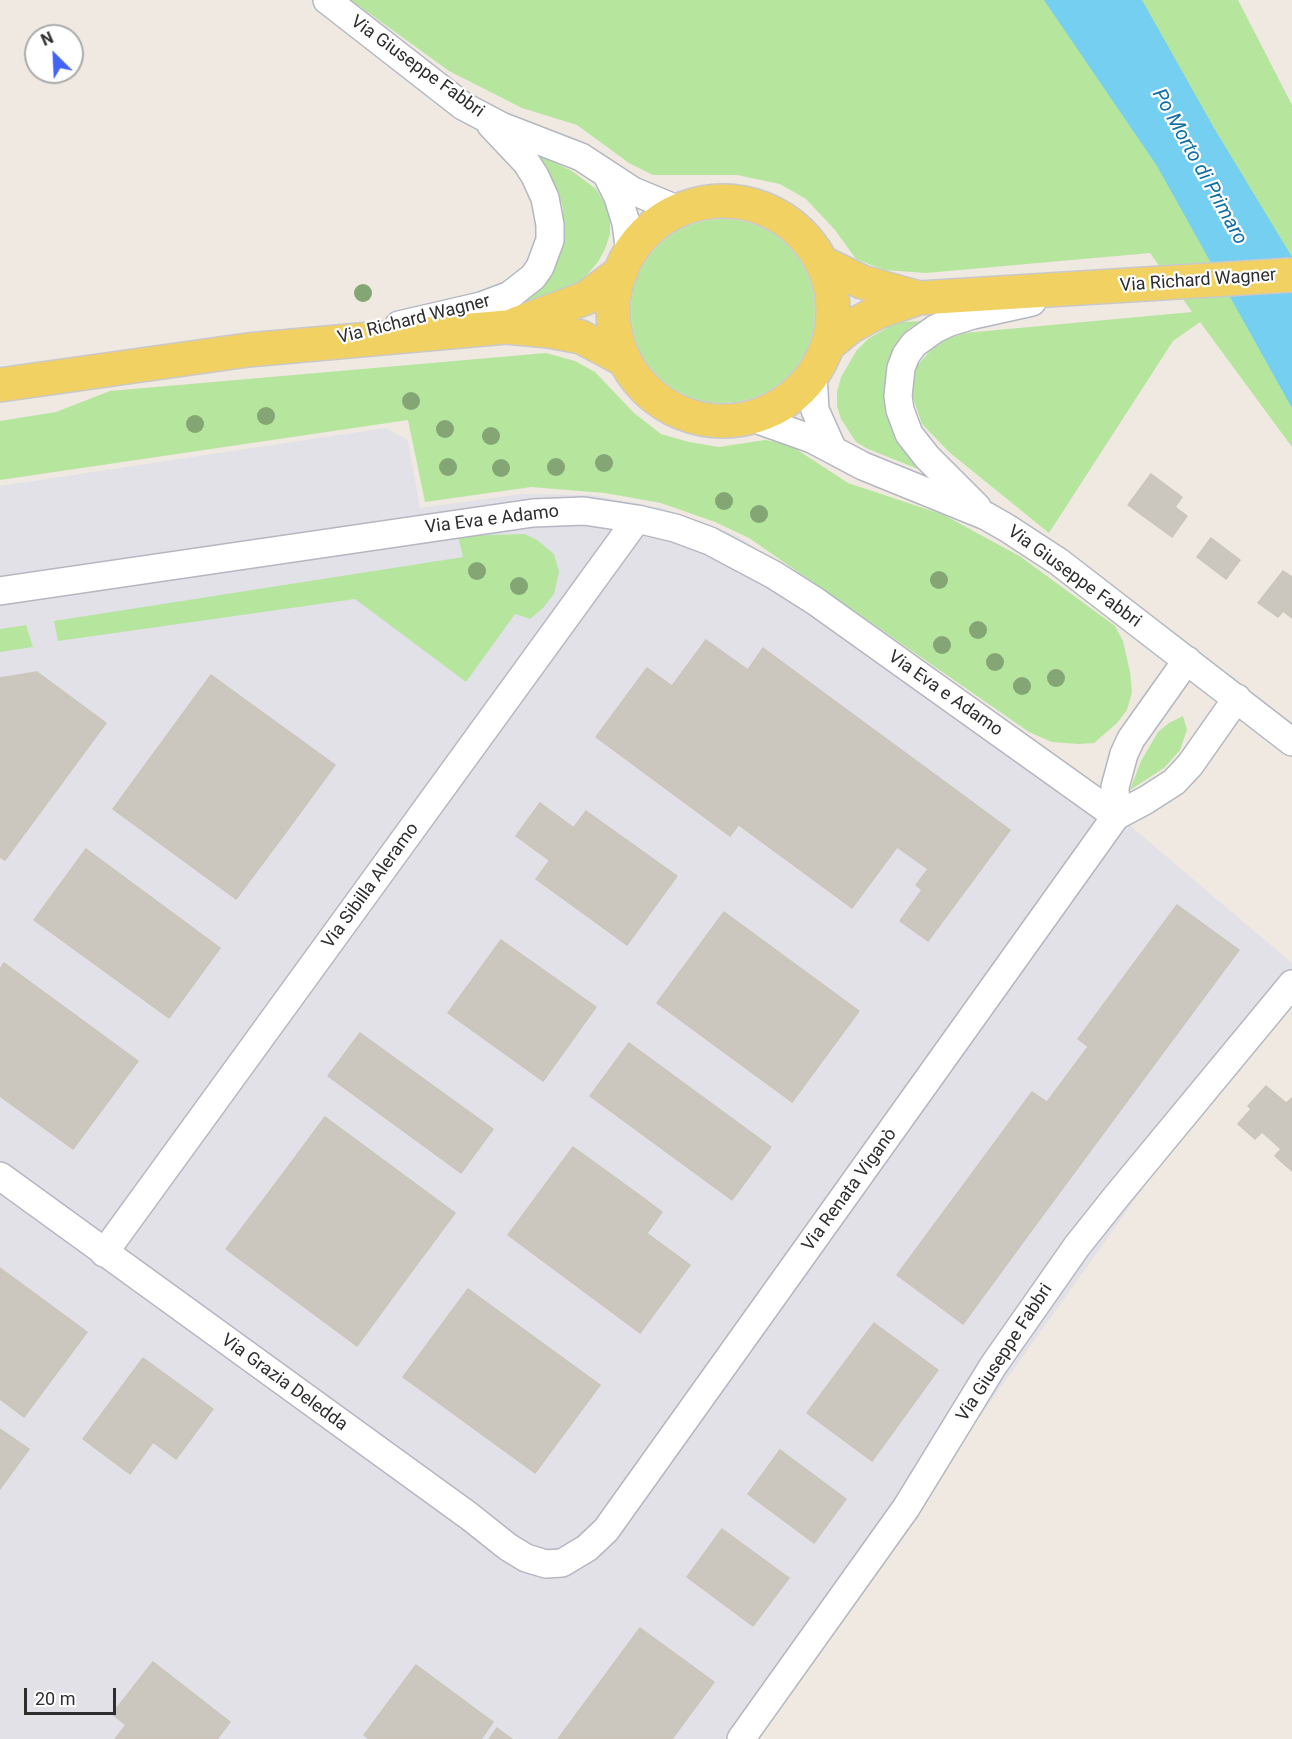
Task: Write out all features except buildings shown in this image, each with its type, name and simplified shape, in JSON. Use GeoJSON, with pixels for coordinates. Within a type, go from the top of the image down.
{"type":"FeatureCollection","features":[{"type":"Feature","properties":{"kind":"main road","name":"Via Richard Wagner"},"geometry":{"type":"LineString","coordinates":[[506,327],[586,298],[626,262],[653,226],[680,210],[696,204],[736,202],[762,209],[783,219],[803,235],[821,262],[832,295],[833,310],[828,345],[813,374],[787,400],[766,412],[731,421],[694,417],[679,412],[653,396],[636,379],[624,360],[617,342],[613,315],[616,284],[626,262]]}},
{"type":"Feature","properties":{"kind":"main road","name":"Via Richard Wagner"},"geometry":{"type":"LineString","coordinates":[[821,262],[861,282],[919,298]]}},
{"type":"Feature","properties":{"kind":"main road","name":"Via Richard Wagner"},"geometry":{"type":"LineString","coordinates":[[828,345],[850,327],[878,312],[919,298],[1292,275]]}},
{"type":"Feature","properties":{"kind":"main road","name":"Via Richard Wagner"},"geometry":{"type":"LineString","coordinates":[[0,385],[208,355],[506,327],[581,337],[624,360]]}},
{"type":"Feature","properties":{"kind":"street","name":"Via Giuseppe Fabbri"},"geometry":{"type":"LineString","coordinates":[[327,0],[445,92],[484,118],[581,157],[633,192],[680,210]]}},
{"type":"Feature","properties":{"kind":"street","name":"Via Richard Wagner"},"geometry":{"type":"LineString","coordinates":[[321,343],[481,306],[510,294],[532,277],[540,267],[550,240],[550,225],[544,198],[526,162],[484,118]]}},
{"type":"Feature","properties":{"kind":"street"},"geometry":{"type":"LineString","coordinates":[[607,175],[620,203],[626,262]]}},
{"type":"Feature","properties":{"kind":"street","name":"Via Richard Wagner"},"geometry":{"type":"LineString","coordinates":[[986,516],[927,457],[909,434],[900,410],[898,396],[898,382],[906,355],[924,336],[950,322],[973,315],[1104,288]]}},
{"type":"Feature","properties":{"kind":"street"},"geometry":{"type":"LineString","coordinates":[[813,374],[815,410],[834,450]]}},
{"type":"Feature","properties":{"kind":"street","name":"Via Giuseppe Fabbri"},"geometry":{"type":"LineString","coordinates":[[750,417],[812,439],[892,479],[986,516],[1059,562],[1292,742]]}},
{"type":"Feature","properties":{"kind":"street","name":"Via Eva e Adamo"},"geometry":{"type":"LineString","coordinates":[[0,591],[533,513],[584,511],[637,519],[710,541],[774,574],[1116,816]]}},
{"type":"Feature","properties":{"kind":"street","name":"Via Sibilla Aleramo"},"geometry":{"type":"LineString","coordinates":[[104,1253],[637,519]]}},
{"type":"Feature","properties":{"kind":"street"},"geometry":{"type":"LineString","coordinates":[[1116,816],[1115,788],[1124,754],[1131,739],[1187,660]]}},
{"type":"Feature","properties":{"kind":"street","name":"Via Renata Viganò"},"geometry":{"type":"LineString","coordinates":[[575,1556],[606,1530],[1116,816],[1174,782],[1190,765],[1237,698]]}},
{"type":"Feature","properties":{"kind":"street","name":"Via Giuseppe Fabbri"},"geometry":{"type":"LineString","coordinates":[[741,1739],[906,1508],[993,1366],[1064,1264],[1116,1197],[1292,984]]}},
{"type":"Feature","properties":{"kind":"street","name":"Via Grazia Deledda"},"geometry":{"type":"LineString","coordinates":[[0,1176],[469,1516],[508,1547],[526,1558],[546,1564],[562,1563],[575,1556]]}},
{"type":"Feature","properties":{"kind":"shaded area"},"geometry":{"type":"Polygon","coordinates":[[[385,428],[408,440],[420,508],[521,494],[591,495],[662,508],[738,536],[1035,745],[1292,963],[1292,980],[749,1739],[0,1739],[0,486],[385,428]]]}},
{"type":"Feature","properties":{"kind":"green space"},"geometry":{"type":"Polygon","coordinates":[[[351,0],[1238,0],[1292,105],[1292,447],[1200,322],[1173,341],[1049,533],[949,452],[922,424],[912,395],[916,367],[930,351],[947,339],[965,333],[1192,312],[1150,253],[926,273],[884,270],[856,259],[835,230],[806,199],[780,184],[737,175],[653,175],[629,163],[577,125],[522,108],[449,71],[351,0]]]}},
{"type":"Feature","properties":{"kind":"green space"},"geometry":{"type":"Polygon","coordinates":[[[532,152],[572,171],[596,189],[606,206],[610,220],[610,234],[598,262],[578,285],[531,303],[516,303],[562,236],[563,209],[559,194],[546,168],[532,152]]]}},
{"type":"Feature","properties":{"kind":"green space"},"geometry":{"type":"Polygon","coordinates":[[[723,219],[758,226],[774,234],[788,246],[800,260],[808,276],[815,311],[808,346],[800,362],[788,376],[774,388],[758,396],[723,403],[688,396],[672,388],[658,376],[646,362],[638,346],[631,311],[638,276],[646,260],[658,246],[672,234],[688,226],[723,219]]]}},
{"type":"Feature","properties":{"kind":"green space"},"geometry":{"type":"Polygon","coordinates":[[[923,321],[902,335],[895,347],[887,377],[928,473],[856,442],[841,419],[837,406],[837,392],[841,377],[857,350],[868,339],[892,325],[923,321]]]}},
{"type":"Feature","properties":{"kind":"green space"},"geometry":{"type":"Polygon","coordinates":[[[546,353],[575,361],[595,372],[634,413],[661,434],[719,447],[765,440],[790,445],[848,483],[944,515],[1021,557],[1115,626],[1123,641],[1130,672],[1132,692],[1127,710],[1117,723],[1094,743],[1052,742],[1029,732],[749,538],[715,522],[661,503],[605,493],[531,487],[425,502],[408,420],[0,480],[0,421],[56,412],[110,391],[546,353]]]}},
{"type":"Feature","properties":{"kind":"green space"},"geometry":{"type":"Polygon","coordinates":[[[525,534],[537,540],[554,554],[559,572],[554,594],[530,619],[515,614],[466,682],[355,599],[58,641],[54,621],[463,557],[458,536],[525,534]]]}},
{"type":"Feature","properties":{"kind":"green space"},"geometry":{"type":"Polygon","coordinates":[[[26,625],[33,647],[0,652],[0,629],[26,625]]]}},
{"type":"Feature","properties":{"kind":"green space"},"geometry":{"type":"Polygon","coordinates":[[[1183,716],[1187,730],[1180,750],[1164,768],[1130,790],[1141,761],[1158,732],[1183,716]]]}},
{"type":"Feature","properties":{"kind":"water","name":"Po Morto di Primaro"},"geometry":{"type":"Polygon","coordinates":[[[1044,0],[1142,0],[1214,128],[1292,257],[1292,408],[1157,166],[1044,0]]]}}]}
